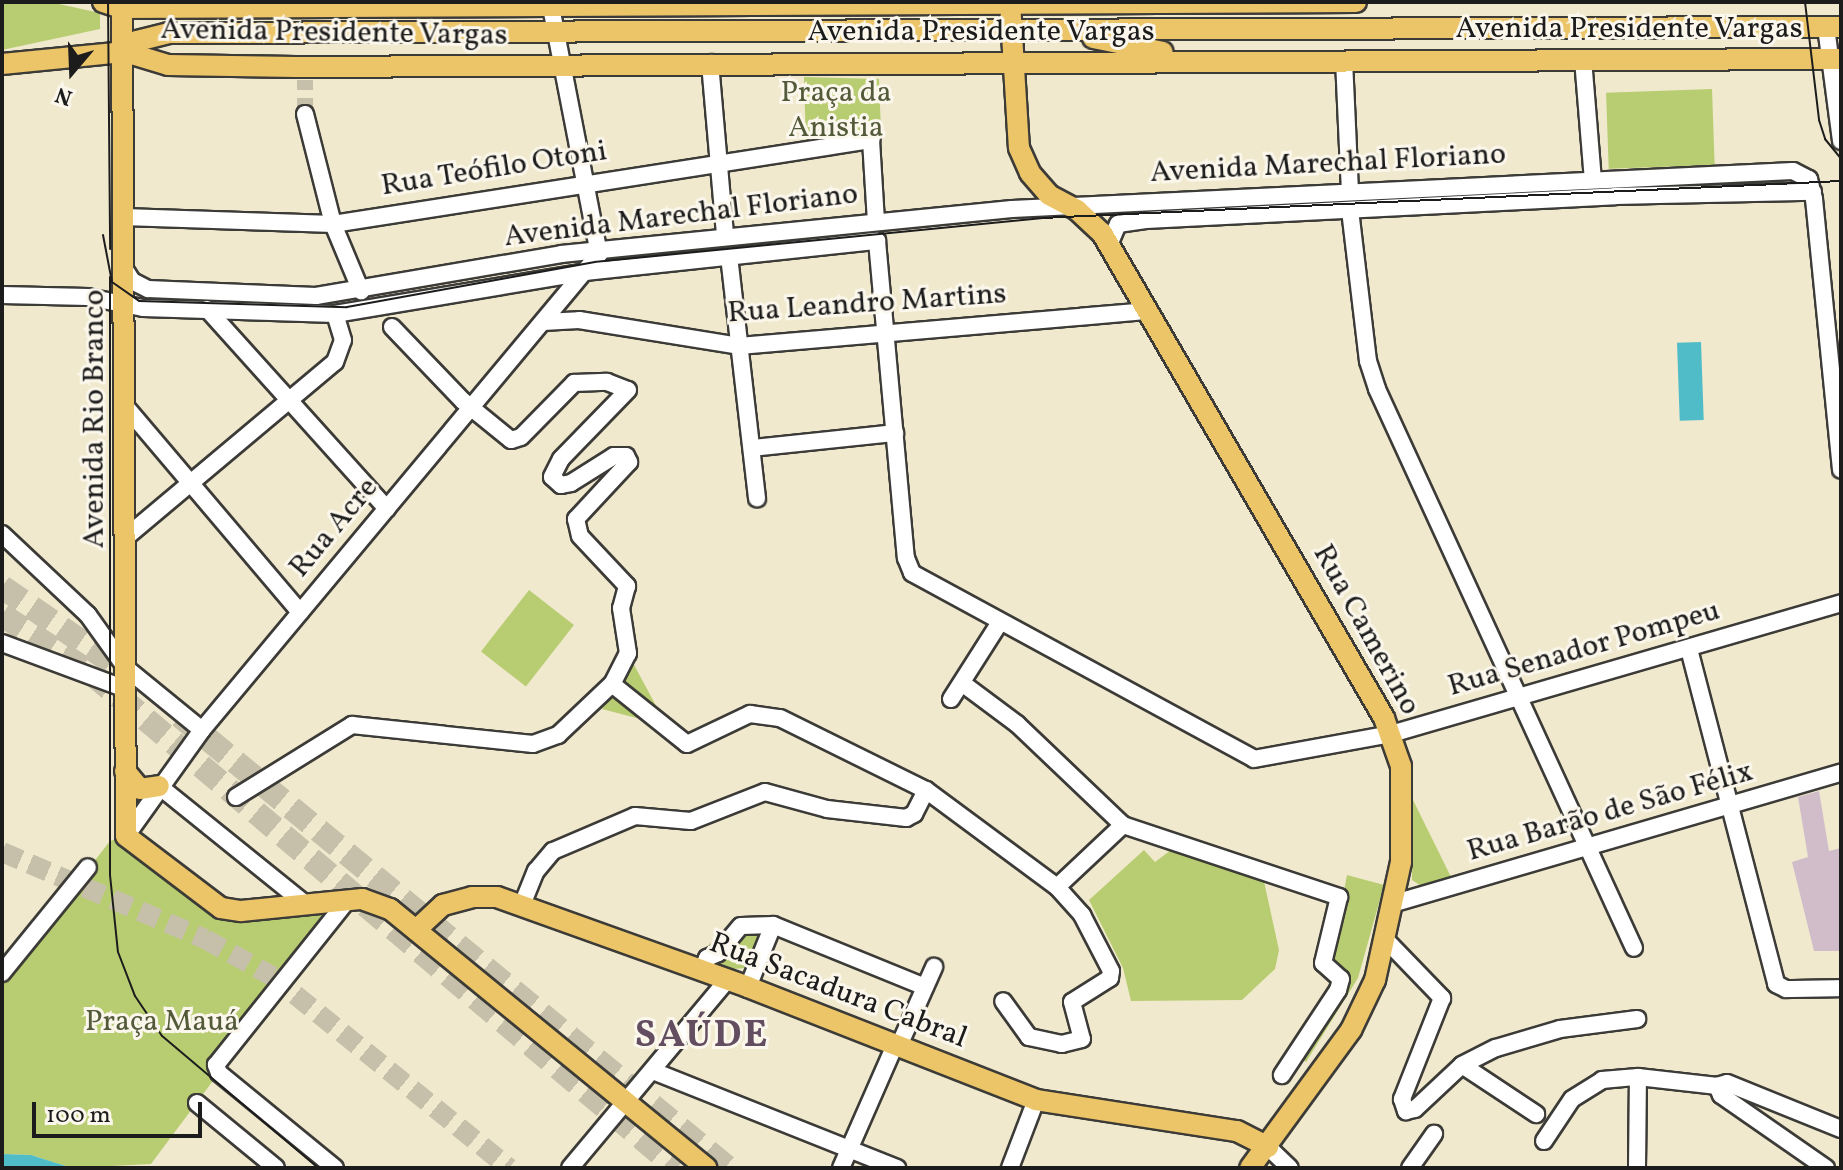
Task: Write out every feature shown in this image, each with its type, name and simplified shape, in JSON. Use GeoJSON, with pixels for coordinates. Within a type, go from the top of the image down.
{"type":"FeatureCollection","features":[{"type":"Feature","properties":{"kind":"main road","name":"Avenida Presidente Vargas"},"geometry":{"type":"LineString","coordinates":[[116,4],[1356,2]]}},
{"type":"Feature","properties":{"kind":"main road","name":"Rua Camerino"},"geometry":{"type":"LineString","coordinates":[[1010,3],[1019,148],[1040,184],[1074,209],[1109,245],[1391,734],[1401,766],[1404,811],[1395,903],[1386,940],[1361,1012],[1268,1147],[1250,1168]]}},
{"type":"Feature","properties":{"kind":"main road","name":"Avenida Rio Branco"},"geometry":{"type":"LineString","coordinates":[[116,4],[125,52],[126,836]]}},
{"type":"Feature","properties":{"kind":"main road","name":"Avenida Presidente Vargas"},"geometry":{"type":"LineString","coordinates":[[125,52],[137,41],[168,33],[1833,27]]}},
{"type":"Feature","properties":{"kind":"main road"},"geometry":{"type":"LineString","coordinates":[[1057,30],[1155,51],[1235,60]]}},
{"type":"Feature","properties":{"kind":"main road","name":"Avenida Presidente Vargas"},"geometry":{"type":"LineString","coordinates":[[2,64],[125,52],[168,65],[306,73],[561,64],[1834,59]]}},
{"type":"Feature","properties":{"kind":"main road"},"geometry":{"type":"LineString","coordinates":[[125,771],[140,789],[162,782]]}},
{"type":"Feature","properties":{"kind":"main road"},"geometry":{"type":"LineString","coordinates":[[126,836],[221,908],[241,911],[304,903],[377,903],[416,930],[627,1100],[706,1168]]}},
{"type":"Feature","properties":{"kind":"main road","name":"Rua Sacadura Cabral"},"geometry":{"type":"LineString","coordinates":[[416,930],[436,909],[462,899],[491,896],[728,979],[896,1048],[1036,1100],[1237,1131],[1268,1147]]}},
{"type":"Feature","properties":{"kind":"street"},"geometry":{"type":"LineString","coordinates":[[550,3],[585,182],[593,261]]}},
{"type":"Feature","properties":{"kind":"street"},"geometry":{"type":"LineString","coordinates":[[1833,27],[1841,141]]}},
{"type":"Feature","properties":{"kind":"street"},"geometry":{"type":"LineString","coordinates":[[1583,59],[1593,180]]}},
{"type":"Feature","properties":{"kind":"street"},"geometry":{"type":"LineString","coordinates":[[1344,60],[1350,191]]}},
{"type":"Feature","properties":{"kind":"street"},"geometry":{"type":"LineString","coordinates":[[710,63],[716,163],[725,234]]}},
{"type":"Feature","properties":{"kind":"street"},"geometry":{"type":"LineString","coordinates":[[305,114],[333,224],[361,291]]}},
{"type":"Feature","properties":{"kind":"street","name":"Rua Teófilo Otoni"},"geometry":{"type":"LineString","coordinates":[[124,217],[333,224],[585,182],[871,140],[876,221]]}},
{"type":"Feature","properties":{"kind":"street","name":"Avenida Marechal Floriano"},"geometry":{"type":"LineString","coordinates":[[124,268],[132,281],[148,289],[316,296],[593,261],[725,234],[876,221],[1350,191],[1790,170],[1807,177],[1813,192],[1624,195],[1128,222],[1118,224],[1109,245]]}},
{"type":"Feature","properties":{"kind":"street"},"geometry":{"type":"LineString","coordinates":[[1813,192],[1841,470]]}},
{"type":"Feature","properties":{"kind":"street"},"geometry":{"type":"LineString","coordinates":[[1350,210],[1368,361],[1409,463],[1634,948]]}},
{"type":"Feature","properties":{"kind":"street","name":"Avenida Marechal Floriano"},"geometry":{"type":"LineString","coordinates":[[2,295],[88,297],[124,306],[335,314],[544,280],[593,261],[729,256],[877,241],[886,332]]}},
{"type":"Feature","properties":{"kind":"street"},"geometry":{"type":"LineString","coordinates":[[729,256],[757,498]]}},
{"type":"Feature","properties":{"kind":"street","name":"Rua Acre"},"geometry":{"type":"LineString","coordinates":[[126,836],[202,730],[593,261]]}},
{"type":"Feature","properties":{"kind":"street"},"geometry":{"type":"LineString","coordinates":[[544,280],[561,299]]}},
{"type":"Feature","properties":{"kind":"street"},"geometry":{"type":"LineString","coordinates":[[207,309],[387,509]]}},
{"type":"Feature","properties":{"kind":"street","name":"Rua Leandro Martins"},"geometry":{"type":"LineString","coordinates":[[543,322],[579,320],[739,346],[1149,311]]}},
{"type":"Feature","properties":{"kind":"street"},"geometry":{"type":"LineString","coordinates":[[125,538],[335,362],[343,340],[335,314]]}},
{"type":"Feature","properties":{"kind":"street"},"geometry":{"type":"LineString","coordinates":[[236,797],[352,725],[533,744],[558,735],[612,684],[628,653],[621,608],[627,586],[580,536],[576,519],[629,462],[626,456],[614,456],[571,483],[561,485],[552,477],[561,459],[628,390],[607,382],[574,383],[516,440],[446,383],[392,327]]}},
{"type":"Feature","properties":{"kind":"street"},"geometry":{"type":"LineString","coordinates":[[752,448],[895,433],[886,332]]}},
{"type":"Feature","properties":{"kind":"street"},"geometry":{"type":"LineString","coordinates":[[126,407],[300,612]]}},
{"type":"Feature","properties":{"kind":"street","name":"Rua Senador Pompeu"},"geometry":{"type":"LineString","coordinates":[[895,433],[906,558],[912,573],[1242,756],[1265,759],[1391,734],[1841,603]]}},
{"type":"Feature","properties":{"kind":"street"},"geometry":{"type":"LineString","coordinates":[[2,534],[88,615],[126,678]]}},
{"type":"Feature","properties":{"kind":"street"},"geometry":{"type":"LineString","coordinates":[[951,699],[1000,622]]}},
{"type":"Feature","properties":{"kind":"street"},"geometry":{"type":"LineString","coordinates":[[2,643],[126,678],[202,730]]}},
{"type":"Feature","properties":{"kind":"street"},"geometry":{"type":"LineString","coordinates":[[1689,649],[1776,984],[1786,989],[1841,988]]}},
{"type":"Feature","properties":{"kind":"street"},"geometry":{"type":"LineString","coordinates":[[962,683],[1017,724],[1123,825],[1339,897],[1323,963],[1341,979],[1338,990],[1282,1075]]}},
{"type":"Feature","properties":{"kind":"street"},"geometry":{"type":"LineString","coordinates":[[612,684],[678,737],[693,744],[750,714],[769,713],[926,790],[1057,887],[1082,915],[1111,971],[1110,978],[1072,1002],[1082,1039],[1067,1044],[1029,1037],[1003,1001]]}},
{"type":"Feature","properties":{"kind":"street","name":"Rua Barão de São Félix"},"geometry":{"type":"LineString","coordinates":[[1395,903],[1841,773]]}},
{"type":"Feature","properties":{"kind":"street"},"geometry":{"type":"LineString","coordinates":[[162,782],[200,806]]}},
{"type":"Feature","properties":{"kind":"street"},"geometry":{"type":"LineString","coordinates":[[162,782],[304,903]]}},
{"type":"Feature","properties":{"kind":"street"},"geometry":{"type":"LineString","coordinates":[[522,905],[536,871],[553,851],[635,816],[691,821],[765,792],[827,809],[906,818],[914,814],[926,790]]}},
{"type":"Feature","properties":{"kind":"street"},"geometry":{"type":"LineString","coordinates":[[1057,887],[1123,825]]}},
{"type":"Feature","properties":{"kind":"street"},"geometry":{"type":"LineString","coordinates":[[2,973],[88,867]]}},
{"type":"Feature","properties":{"kind":"street"},"geometry":{"type":"LineString","coordinates":[[335,1168],[219,1073],[218,1061],[347,901]]}},
{"type":"Feature","properties":{"kind":"street"},"geometry":{"type":"LineString","coordinates":[[702,970],[707,958],[718,953],[741,926],[773,925],[925,987]]}},
{"type":"Feature","properties":{"kind":"street"},"geometry":{"type":"LineString","coordinates":[[748,987],[773,925]]}},
{"type":"Feature","properties":{"kind":"street"},"geometry":{"type":"LineString","coordinates":[[1386,940],[1442,998],[1402,1099],[1406,1111],[1415,1109],[1462,1065],[1526,1037],[1637,1019]]}},
{"type":"Feature","properties":{"kind":"street"},"geometry":{"type":"LineString","coordinates":[[841,1168],[934,967]]}},
{"type":"Feature","properties":{"kind":"street"},"geometry":{"type":"LineString","coordinates":[[570,1168],[728,979]]}},
{"type":"Feature","properties":{"kind":"street"},"geometry":{"type":"LineString","coordinates":[[1462,1065],[1536,1114]]}},
{"type":"Feature","properties":{"kind":"street"},"geometry":{"type":"LineString","coordinates":[[653,1071],[897,1168]]}},
{"type":"Feature","properties":{"kind":"street"},"geometry":{"type":"LineString","coordinates":[[1637,1168],[1638,1077]]}},
{"type":"Feature","properties":{"kind":"street"},"geometry":{"type":"LineString","coordinates":[[1544,1141],[1572,1099],[1589,1085],[1638,1077],[1717,1086],[1727,1083],[1841,1129]]}},
{"type":"Feature","properties":{"kind":"street"},"geometry":{"type":"LineString","coordinates":[[1717,1086],[1721,1095],[1826,1168]]}},
{"type":"Feature","properties":{"kind":"street"},"geometry":{"type":"LineString","coordinates":[[1010,1168],[1036,1100]]}},
{"type":"Feature","properties":{"kind":"street"},"geometry":{"type":"LineString","coordinates":[[197,1103],[276,1168]]}},
{"type":"Feature","properties":{"kind":"street"},"geometry":{"type":"LineString","coordinates":[[1410,1168],[1434,1134]]}},
{"type":"Feature","properties":{"kind":"street","name":"Rua Sacadura Cabral"},"geometry":{"type":"LineString","coordinates":[[1268,1147],[1290,1168]]}},
{"type":"Feature","properties":{"kind":"shaded area"},"geometry":{"type":"Polygon","coordinates":[[[1819,791],[1829,851],[1841,848],[1841,951],[1814,951],[1792,862],[1808,857],[1798,797],[1819,791]]]}},
{"type":"Feature","properties":{"kind":"green space"},"geometry":{"type":"Polygon","coordinates":[[[2,2],[50,2],[100,13],[100,29],[2,50],[2,2]]]}},
{"type":"Feature","properties":{"kind":"green space","name":"Praça da Anistia"},"geometry":{"type":"Polygon","coordinates":[[[804,77],[879,79],[881,132],[806,146],[804,77]]]}},
{"type":"Feature","properties":{"kind":"green space"},"geometry":{"type":"Polygon","coordinates":[[[1712,89],[1715,165],[1609,169],[1606,93],[1712,89]]]}},
{"type":"Feature","properties":{"kind":"green space"},"geometry":{"type":"Polygon","coordinates":[[[529,590],[574,625],[526,687],[481,651],[529,590]]]}},
{"type":"Feature","properties":{"kind":"green space"},"geometry":{"type":"Polygon","coordinates":[[[633,663],[667,726],[602,709],[633,663]]]}},
{"type":"Feature","properties":{"kind":"green space"},"geometry":{"type":"Polygon","coordinates":[[[1413,800],[1453,881],[1426,889],[1412,880],[1413,800]]]}},
{"type":"Feature","properties":{"kind":"green space","name":"Praça Mauá"},"geometry":{"type":"Polygon","coordinates":[[[126,836],[212,904],[346,902],[151,1164],[72,1168],[31,1155],[2,1154],[2,980],[110,841],[126,836]]]}},
{"type":"Feature","properties":{"kind":"green space"},"geometry":{"type":"Polygon","coordinates":[[[1175,847],[1263,877],[1279,950],[1275,969],[1242,1000],[1131,1001],[1123,968],[1089,900],[1144,850],[1155,862],[1175,847]]]}},
{"type":"Feature","properties":{"kind":"green space"},"geometry":{"type":"Polygon","coordinates":[[[1347,875],[1384,885],[1358,978],[1306,1062],[1301,1059],[1346,977],[1329,969],[1347,875]]]}},
{"type":"Feature","properties":{"kind":"green space"},"geometry":{"type":"Polygon","coordinates":[[[723,931],[761,933],[745,968],[733,969],[698,955],[723,931]]]}},
{"type":"Feature","properties":{"kind":"water"},"geometry":{"type":"Polygon","coordinates":[[[1701,342],[1704,420],[1680,421],[1677,343],[1701,342]]]}},
{"type":"Feature","properties":{"kind":"water"},"geometry":{"type":"Polygon","coordinates":[[[2,1154],[31,1155],[72,1168],[2,1168],[2,1154]]]}},
{"type":"Feature","properties":{"kind":"tunnel"},"geometry":{"type":"LineString","coordinates":[[305,80],[305,114]]}},
{"type":"Feature","properties":{"kind":"tunnel"},"geometry":{"type":"LineString","coordinates":[[2,587],[130,675]]}},
{"type":"Feature","properties":{"kind":"tunnel"},"geometry":{"type":"LineString","coordinates":[[2,615],[91,673],[677,1168]]}},
{"type":"Feature","properties":{"kind":"tunnel"},"geometry":{"type":"LineString","coordinates":[[180,716],[728,1168]]}},
{"type":"Feature","properties":{"kind":"tunnel"},"geometry":{"type":"LineString","coordinates":[[2,852],[205,939],[272,976],[509,1168]]}},
{"type":"Feature","properties":{"kind":"tram line"},"geometry":{"type":"LineString","coordinates":[[108,2],[110,249]]}},
{"type":"Feature","properties":{"kind":"tram line"},"geometry":{"type":"LineString","coordinates":[[1805,2],[1819,120],[1825,139],[1841,159]]}},
{"type":"Feature","properties":{"kind":"tram line"},"geometry":{"type":"LineString","coordinates":[[103,235],[112,282],[139,301],[347,307],[595,262],[1042,218],[1841,181]]}},
{"type":"Feature","properties":{"kind":"tram line"},"geometry":{"type":"LineString","coordinates":[[110,277],[110,875],[118,952],[135,996],[162,1036],[318,1168]]}},
{"type":"Feature","properties":{"kind":"district","name":"SAÚDE"},"geometry":{"type":"Point","coordinates":[702,1037]}}]}
